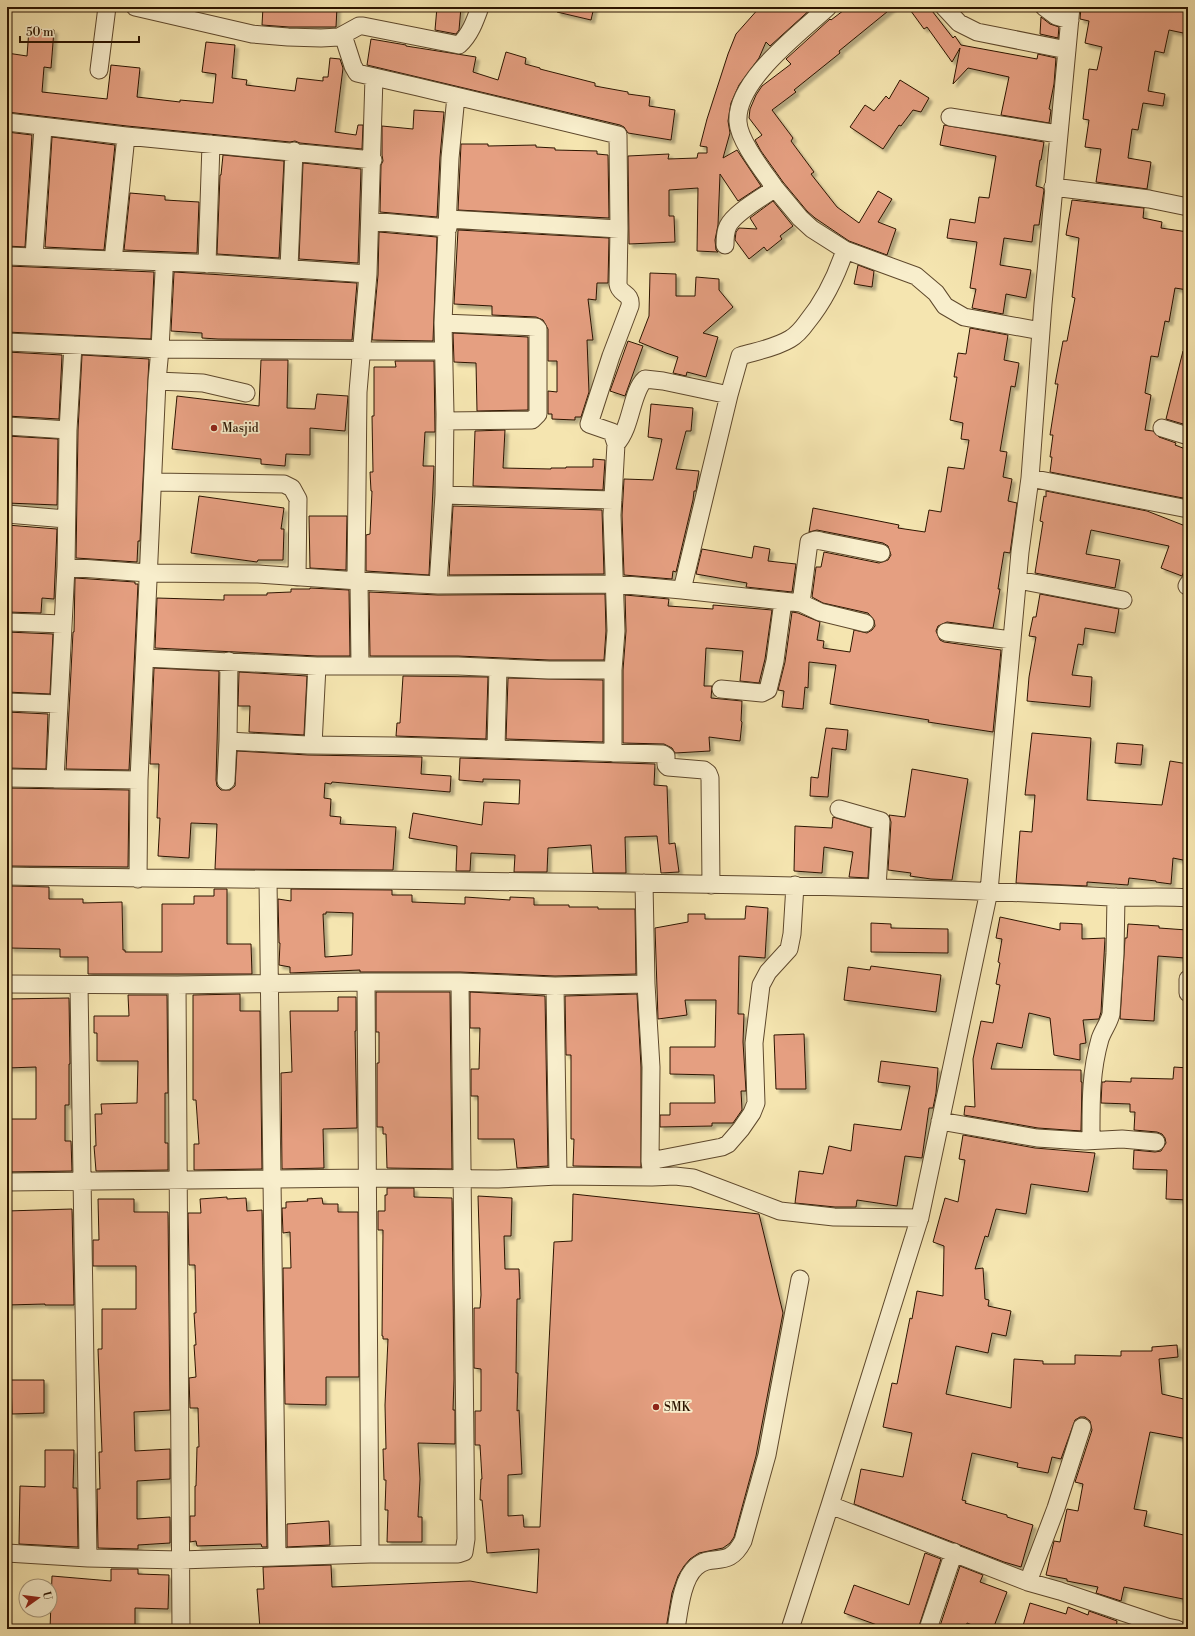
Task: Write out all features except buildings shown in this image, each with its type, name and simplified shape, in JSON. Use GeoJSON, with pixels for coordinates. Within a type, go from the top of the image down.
{"type":"FeatureCollection","features":[{"type":"Feature","properties":{"kind":"street"},"geometry":{"type":"LineString","coordinates":[[99,70],[107,7]]}},
{"type":"Feature","properties":{"kind":"street"},"geometry":{"type":"LineString","coordinates":[[135,7],[252,34],[321,38],[340,37],[359,26],[363,26],[459,45],[465,40],[475,23],[480,7]]}},
{"type":"Feature","properties":{"kind":"street"},"geometry":{"type":"LineString","coordinates":[[828,7],[770,60],[750,83],[743,94],[738,122],[742,136],[775,188],[800,218],[812,229],[845,250],[916,276],[936,293],[945,306],[964,317],[1041,331]]}},
{"type":"Feature","properties":{"kind":"street"},"geometry":{"type":"LineString","coordinates":[[944,7],[959,23],[977,32],[1067,50]]}},
{"type":"Feature","properties":{"kind":"street"},"geometry":{"type":"LineString","coordinates":[[790,1629],[920,1218],[989,891],[1012,640],[1030,478],[1053,187],[1070,14],[1056,16],[1044,7]]}},
{"type":"Feature","properties":{"kind":"street"},"geometry":{"type":"LineString","coordinates":[[343,35],[353,66],[357,73],[618,135],[618,287],[630,297],[630,306],[611,356],[589,424],[612,432],[616,444],[613,500],[616,631],[613,670],[612,753]]}},
{"type":"Feature","properties":{"kind":"street"},"geometry":{"type":"LineString","coordinates":[[360,666],[358,581],[358,392],[368,274],[373,160],[374,77]]}},
{"type":"Feature","properties":{"kind":"street"},"geometry":{"type":"LineString","coordinates":[[438,585],[444,495],[445,421],[443,323],[450,158],[456,96]]}},
{"type":"Feature","properties":{"kind":"street"},"geometry":{"type":"LineString","coordinates":[[950,117],[1058,134]]}},
{"type":"Feature","properties":{"kind":"street"},"geometry":{"type":"LineString","coordinates":[[7,122],[126,136],[294,151],[373,160]]}},
{"type":"Feature","properties":{"kind":"street"},"geometry":{"type":"LineString","coordinates":[[34,257],[43,127]]}},
{"type":"Feature","properties":{"kind":"street"},"geometry":{"type":"LineString","coordinates":[[114,261],[119,195],[126,136]]}},
{"type":"Feature","properties":{"kind":"street"},"geometry":{"type":"LineString","coordinates":[[207,264],[211,144]]}},
{"type":"Feature","properties":{"kind":"street"},"geometry":{"type":"LineString","coordinates":[[289,268],[294,151]]}},
{"type":"Feature","properties":{"kind":"street"},"geometry":{"type":"LineString","coordinates":[[1053,187],[1149,199],[1188,207]]}},
{"type":"Feature","properties":{"kind":"street"},"geometry":{"type":"LineString","coordinates":[[725,245],[725,234],[728,225],[735,216],[775,188]]}},
{"type":"Feature","properties":{"kind":"street"},"geometry":{"type":"LineString","coordinates":[[370,221],[619,229]]}},
{"type":"Feature","properties":{"kind":"street"},"geometry":{"type":"LineString","coordinates":[[682,590],[729,395],[740,356],[769,348],[790,340],[799,333],[826,296],[834,280],[845,250]]}},
{"type":"Feature","properties":{"kind":"street"},"geometry":{"type":"LineString","coordinates":[[7,256],[289,268],[368,274]]}},
{"type":"Feature","properties":{"kind":"street"},"geometry":{"type":"LineString","coordinates":[[138,878],[139,780],[157,381],[164,272],[163,262]]}},
{"type":"Feature","properties":{"kind":"street"},"geometry":{"type":"LineString","coordinates":[[443,323],[536,327],[538,329],[538,414],[535,418],[532,420],[445,421]]}},
{"type":"Feature","properties":{"kind":"street"},"geometry":{"type":"LineString","coordinates":[[7,342],[160,349],[443,351]]}},
{"type":"Feature","properties":{"kind":"street"},"geometry":{"type":"LineString","coordinates":[[55,779],[66,567],[68,430],[73,345]]}},
{"type":"Feature","properties":{"kind":"street"},"geometry":{"type":"LineString","coordinates":[[616,444],[625,433],[636,398],[642,382],[645,379],[663,381],[729,395]]}},
{"type":"Feature","properties":{"kind":"street"},"geometry":{"type":"LineString","coordinates":[[157,381],[204,383],[246,393]]}},
{"type":"Feature","properties":{"kind":"street"},"geometry":{"type":"LineString","coordinates":[[7,426],[68,430]]}},
{"type":"Feature","properties":{"kind":"street"},"geometry":{"type":"LineString","coordinates":[[1162,428],[1188,436]]}},
{"type":"Feature","properties":{"kind":"street"},"geometry":{"type":"LineString","coordinates":[[1030,478],[1188,509]]}},
{"type":"Feature","properties":{"kind":"street"},"geometry":{"type":"LineString","coordinates":[[153,482],[284,484],[292,488],[298,498],[297,577]]}},
{"type":"Feature","properties":{"kind":"street"},"geometry":{"type":"LineString","coordinates":[[444,495],[613,500]]}},
{"type":"Feature","properties":{"kind":"street"},"geometry":{"type":"LineString","coordinates":[[7,514],[66,519]]}},
{"type":"Feature","properties":{"kind":"street"},"geometry":{"type":"LineString","coordinates":[[801,603],[808,548],[812,540],[821,540],[881,553]]}},
{"type":"Feature","properties":{"kind":"street"},"geometry":{"type":"LineString","coordinates":[[66,567],[148,573],[258,574],[438,585],[615,584],[801,603],[820,612],[865,622]]}},
{"type":"Feature","properties":{"kind":"street"},"geometry":{"type":"LineString","coordinates":[[1018,580],[1123,600]]}},
{"type":"Feature","properties":{"kind":"street"},"geometry":{"type":"LineString","coordinates":[[721,689],[762,693],[768,690],[775,661],[783,601]]}},
{"type":"Feature","properties":{"kind":"street"},"geometry":{"type":"LineString","coordinates":[[7,622],[63,624]]}},
{"type":"Feature","properties":{"kind":"street"},"geometry":{"type":"LineString","coordinates":[[946,632],[1012,640]]}},
{"type":"Feature","properties":{"kind":"street"},"geometry":{"type":"LineString","coordinates":[[145,658],[317,666],[458,666],[613,670]]}},
{"type":"Feature","properties":{"kind":"street"},"geometry":{"type":"LineString","coordinates":[[226,781],[229,661]]}},
{"type":"Feature","properties":{"kind":"street"},"geometry":{"type":"LineString","coordinates":[[313,745],[317,666]]}},
{"type":"Feature","properties":{"kind":"street"},"geometry":{"type":"LineString","coordinates":[[496,748],[498,668]]}},
{"type":"Feature","properties":{"kind":"street"},"geometry":{"type":"LineString","coordinates":[[7,702],[59,704]]}},
{"type":"Feature","properties":{"kind":"street"},"geometry":{"type":"LineString","coordinates":[[228,741],[313,745],[496,748],[663,754],[666,756],[666,765],[668,767],[704,770],[708,773],[710,778],[711,885]]}},
{"type":"Feature","properties":{"kind":"street"},"geometry":{"type":"LineString","coordinates":[[7,778],[139,780]]}},
{"type":"Feature","properties":{"kind":"street"},"geometry":{"type":"LineString","coordinates":[[839,809],[881,821],[877,888]]}},
{"type":"Feature","properties":{"kind":"street"},"geometry":{"type":"LineString","coordinates":[[7,876],[795,885],[989,891],[1116,897],[1171,896],[1188,898]]}},
{"type":"Feature","properties":{"kind":"street"},"geometry":{"type":"LineString","coordinates":[[268,880],[277,1556]]}},
{"type":"Feature","properties":{"kind":"street"},"geometry":{"type":"LineString","coordinates":[[644,883],[646,984],[650,1067],[651,1169]]}},
{"type":"Feature","properties":{"kind":"street"},"geometry":{"type":"LineString","coordinates":[[7,1182],[366,1178],[461,1179],[558,1176],[651,1169],[722,1147],[728,1144],[741,1129],[752,1113],[756,1103],[754,1043],[762,985],[768,972],[789,949],[792,934],[795,885]]}},
{"type":"Feature","properties":{"kind":"street"},"geometry":{"type":"LineString","coordinates":[[1091,1141],[1091,1084],[1100,1038],[1109,1022],[1111,1014],[1116,897]]}},
{"type":"Feature","properties":{"kind":"street"},"geometry":{"type":"LineString","coordinates":[[1188,978],[1188,992]]}},
{"type":"Feature","properties":{"kind":"street"},"geometry":{"type":"LineString","coordinates":[[366,982],[366,1178],[370,1554]]}},
{"type":"Feature","properties":{"kind":"street"},"geometry":{"type":"LineString","coordinates":[[7,984],[177,985],[460,982],[555,986],[646,984]]}},
{"type":"Feature","properties":{"kind":"street"},"geometry":{"type":"LineString","coordinates":[[7,1553],[88,1558],[180,1560],[277,1556],[458,1554],[464,1552],[460,982]]}},
{"type":"Feature","properties":{"kind":"street"},"geometry":{"type":"LineString","coordinates":[[79,985],[88,1558]]}},
{"type":"Feature","properties":{"kind":"street"},"geometry":{"type":"LineString","coordinates":[[177,985],[181,1629]]}},
{"type":"Feature","properties":{"kind":"street"},"geometry":{"type":"LineString","coordinates":[[555,986],[558,1176]]}},
{"type":"Feature","properties":{"kind":"street"},"geometry":{"type":"LineString","coordinates":[[940,1121],[1037,1138],[1091,1141],[1122,1138],[1156,1142]]}},
{"type":"Feature","properties":{"kind":"street"},"geometry":{"type":"LineString","coordinates":[[651,1169],[675,1176],[693,1178],[780,1211],[834,1217],[920,1218]]}},
{"type":"Feature","properties":{"kind":"street"},"geometry":{"type":"LineString","coordinates":[[676,1629],[682,1594],[693,1570],[708,1562],[733,1556],[743,1541],[767,1455],[800,1279]]}},
{"type":"Feature","properties":{"kind":"street"},"geometry":{"type":"LineString","coordinates":[[1028,1582],[1056,1508],[1082,1427]]}},
{"type":"Feature","properties":{"kind":"street"},"geometry":{"type":"LineString","coordinates":[[830,1505],[1028,1582],[1177,1629]]}},
{"type":"Feature","properties":{"kind":"street"},"geometry":{"type":"LineString","coordinates":[[928,1629],[954,1552]]}},
{"type":"Feature","properties":{"kind":"place","name":"Masjid"},"geometry":{"type":"Point","coordinates":[214,428]}},
{"type":"Feature","properties":{"kind":"place","name":"SMK"},"geometry":{"type":"Point","coordinates":[656,1407]}}]}
